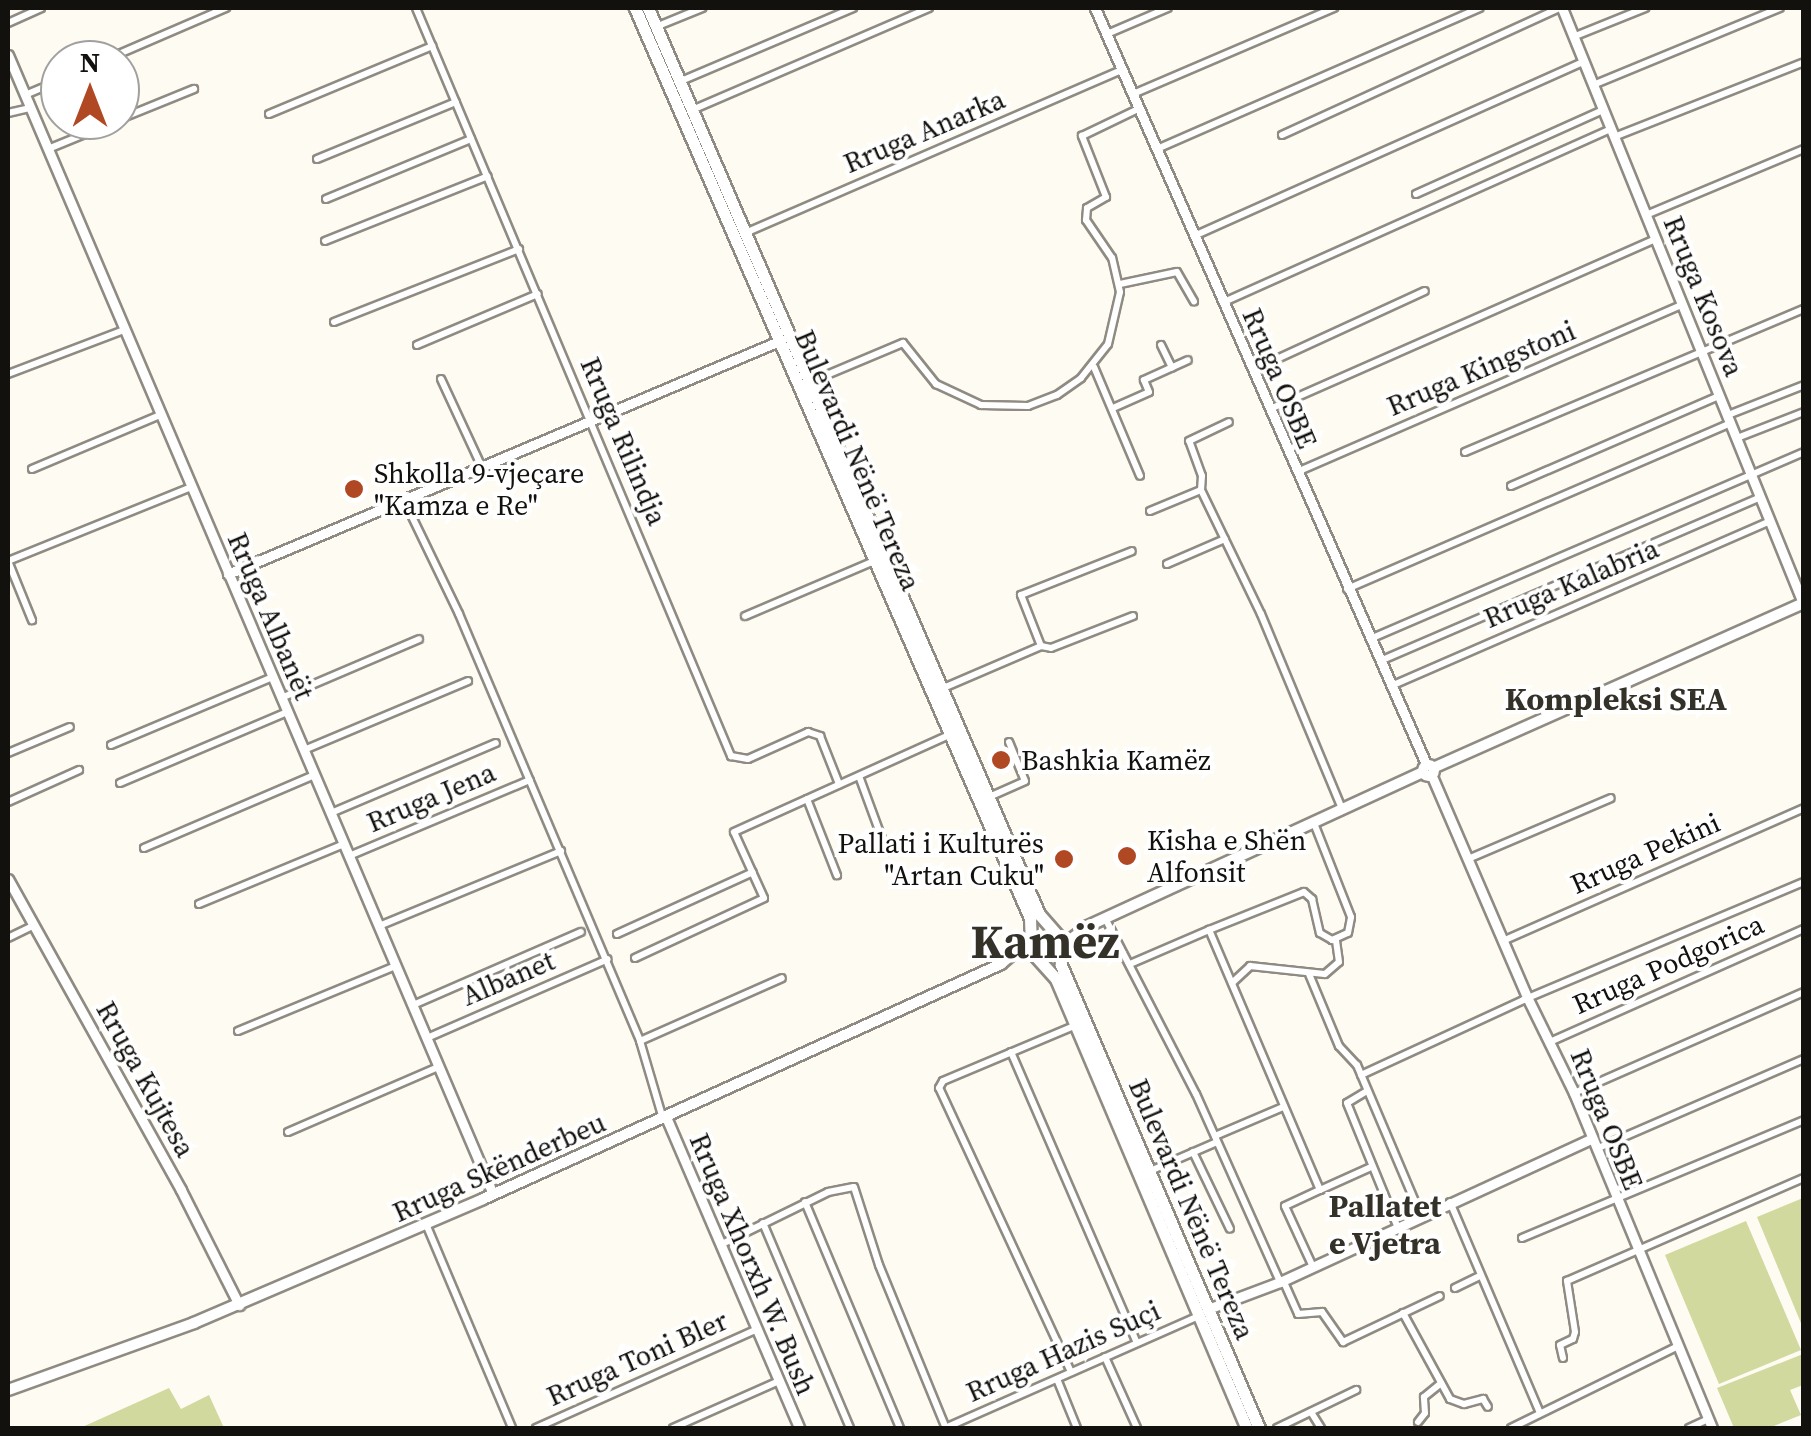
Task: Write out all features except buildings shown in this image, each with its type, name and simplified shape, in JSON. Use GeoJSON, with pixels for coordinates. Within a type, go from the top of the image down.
{"type":"FeatureCollection","features":[{"type":"Feature","properties":{"kind":"main road","name":"Bulevardi Nënë Tereza"},"geometry":{"type":"LineString","coordinates":[[635,8],[874,561],[1051,929],[1247,1428]]}},
{"type":"Feature","properties":{"kind":"main road","name":"Bulevardi Nënë Tereza"},"geometry":{"type":"LineString","coordinates":[[648,8],[941,689],[1039,958],[1056,979],[1258,1428]]}},
{"type":"Feature","properties":{"kind":"main road"},"geometry":{"type":"LineString","coordinates":[[1039,958],[1060,950],[1088,926],[1803,603]]}},
{"type":"Feature","properties":{"kind":"main road"},"geometry":{"type":"LineString","coordinates":[[1031,936],[1051,929],[1088,926]]}},
{"type":"Feature","properties":{"kind":"main road","name":"Rruga Skënderbeu"},"geometry":{"type":"LineString","coordinates":[[1001,964],[1031,936]]}},
{"type":"Feature","properties":{"kind":"main road","name":"Rruga Skënderbeu"},"geometry":{"type":"LineString","coordinates":[[8,1390],[239,1305],[1001,964],[1039,958]]}},
{"type":"Feature","properties":{"kind":"street"},"geometry":{"type":"LineString","coordinates":[[8,23],[41,8]]}},
{"type":"Feature","properties":{"kind":"street"},"geometry":{"type":"LineString","coordinates":[[140,45],[226,8]]}},
{"type":"Feature","properties":{"kind":"street","name":"Rruga Rilindja"},"geometry":{"type":"LineString","coordinates":[[416,8],[731,756],[748,759],[808,732],[820,736],[840,784]]}},
{"type":"Feature","properties":{"kind":"street"},"geometry":{"type":"LineString","coordinates":[[656,27],[702,8]]}},
{"type":"Feature","properties":{"kind":"street"},"geometry":{"type":"LineString","coordinates":[[680,82],[852,8]]}},
{"type":"Feature","properties":{"kind":"street"},"geometry":{"type":"LineString","coordinates":[[692,110],[930,8]]}},
{"type":"Feature","properties":{"kind":"street","name":"Rruga OSBE"},"geometry":{"type":"LineString","coordinates":[[1096,8],[1346,589],[1528,999],[1552,1041],[1710,1424]]}},
{"type":"Feature","properties":{"kind":"street"},"geometry":{"type":"LineString","coordinates":[[1107,34],[1168,8]]}},
{"type":"Feature","properties":{"kind":"street"},"geometry":{"type":"LineString","coordinates":[[1132,94],[1334,8]]}},
{"type":"Feature","properties":{"kind":"street"},"geometry":{"type":"LineString","coordinates":[[1156,150],[1480,8]]}},
{"type":"Feature","properties":{"kind":"street"},"geometry":{"type":"LineString","coordinates":[[1282,136],[1560,8]]}},
{"type":"Feature","properties":{"kind":"street","name":"Rruga Kosova"},"geometry":{"type":"LineString","coordinates":[[1560,8],[1803,603]]}},
{"type":"Feature","properties":{"kind":"street"},"geometry":{"type":"LineString","coordinates":[[1573,37],[1645,8]]}},
{"type":"Feature","properties":{"kind":"street"},"geometry":{"type":"LineString","coordinates":[[1593,85],[1780,8]]}},
{"type":"Feature","properties":{"kind":"street"},"geometry":{"type":"LineString","coordinates":[[269,114],[432,46]]}},
{"type":"Feature","properties":{"kind":"street","name":"Rruga Albanët"},"geometry":{"type":"LineString","coordinates":[[8,54],[493,1194]]}},
{"type":"Feature","properties":{"kind":"street"},"geometry":{"type":"LineString","coordinates":[[1194,236],[1584,62]]}},
{"type":"Feature","properties":{"kind":"street"},"geometry":{"type":"LineString","coordinates":[[1223,303],[1613,133],[1804,62]]}},
{"type":"Feature","properties":{"kind":"street","name":"Rruga Anarka"},"geometry":{"type":"LineString","coordinates":[[745,233],[1122,70]]}},
{"type":"Feature","properties":{"kind":"street"},"geometry":{"type":"LineString","coordinates":[[24,95],[40,88]]}},
{"type":"Feature","properties":{"kind":"street"},"geometry":{"type":"LineString","coordinates":[[140,111],[194,89]]}},
{"type":"Feature","properties":{"kind":"street"},"geometry":{"type":"LineString","coordinates":[[318,160],[456,102]]}},
{"type":"Feature","properties":{"kind":"street"},"geometry":{"type":"LineString","coordinates":[[8,112],[30,108]]}},
{"type":"Feature","properties":{"kind":"street"},"geometry":{"type":"LineString","coordinates":[[809,382],[903,343],[936,384],[967,400],[1012,408],[1057,396],[1094,367],[1112,331],[1120,284],[1112,258],[1086,220],[1087,208],[1106,196],[1082,136],[1138,109]]}},
{"type":"Feature","properties":{"kind":"street"},"geometry":{"type":"LineString","coordinates":[[1416,194],[1603,110]]}},
{"type":"Feature","properties":{"kind":"street"},"geometry":{"type":"LineString","coordinates":[[326,199],[471,139]]}},
{"type":"Feature","properties":{"kind":"street"},"geometry":{"type":"LineString","coordinates":[[48,149],[70,140]]}},
{"type":"Feature","properties":{"kind":"street"},"geometry":{"type":"LineString","coordinates":[[1646,215],[1804,150]]}},
{"type":"Feature","properties":{"kind":"street"},"geometry":{"type":"LineString","coordinates":[[325,241],[488,176]]}},
{"type":"Feature","properties":{"kind":"street"},"geometry":{"type":"LineString","coordinates":[[1269,410],[1656,239]]}},
{"type":"Feature","properties":{"kind":"street"},"geometry":{"type":"LineString","coordinates":[[334,322],[519,249]]}},
{"type":"Feature","properties":{"kind":"street"},"geometry":{"type":"LineString","coordinates":[[1120,284],[1177,272],[1194,302]]}},
{"type":"Feature","properties":{"kind":"street"},"geometry":{"type":"LineString","coordinates":[[1252,370],[1425,292]]}},
{"type":"Feature","properties":{"kind":"street"},"geometry":{"type":"LineString","coordinates":[[417,345],[538,294]]}},
{"type":"Feature","properties":{"kind":"street","name":"Rruga Kingstoni"},"geometry":{"type":"LineString","coordinates":[[1296,472],[1683,304]]}},
{"type":"Feature","properties":{"kind":"street"},"geometry":{"type":"LineString","coordinates":[[1465,452],[1804,309]]}},
{"type":"Feature","properties":{"kind":"street"},"geometry":{"type":"LineString","coordinates":[[8,374],[124,330]]}},
{"type":"Feature","properties":{"kind":"street"},"geometry":{"type":"LineString","coordinates":[[228,574],[779,340]]}},
{"type":"Feature","properties":{"kind":"street"},"geometry":{"type":"LineString","coordinates":[[1161,346],[1172,368]]}},
{"type":"Feature","properties":{"kind":"street"},"geometry":{"type":"LineString","coordinates":[[1112,408],[1149,392],[1144,380],[1188,360]]}},
{"type":"Feature","properties":{"kind":"street"},"geometry":{"type":"LineString","coordinates":[[1094,367],[1140,476]]}},
{"type":"Feature","properties":{"kind":"street"},"geometry":{"type":"LineString","coordinates":[[441,379],[481,465]]}},
{"type":"Feature","properties":{"kind":"street"},"geometry":{"type":"LineString","coordinates":[[1346,589],[1804,385]]}},
{"type":"Feature","properties":{"kind":"street"},"geometry":{"type":"LineString","coordinates":[[1511,486],[1720,396]]}},
{"type":"Feature","properties":{"kind":"street"},"geometry":{"type":"LineString","coordinates":[[1737,438],[1804,412]]}},
{"type":"Feature","properties":{"kind":"street"},"geometry":{"type":"LineString","coordinates":[[32,470],[160,415]]}},
{"type":"Feature","properties":{"kind":"street"},"geometry":{"type":"LineString","coordinates":[[1229,422],[1188,444],[1202,476],[1202,490],[1342,810]]}},
{"type":"Feature","properties":{"kind":"street"},"geometry":{"type":"LineString","coordinates":[[1369,639],[1804,452]]}},
{"type":"Feature","properties":{"kind":"street"},"geometry":{"type":"LineString","coordinates":[[32,620],[8,561],[191,487]]}},
{"type":"Feature","properties":{"kind":"street"},"geometry":{"type":"LineString","coordinates":[[1150,511],[1202,490]]}},
{"type":"Feature","properties":{"kind":"street"},"geometry":{"type":"LineString","coordinates":[[1379,662],[1760,496]]}},
{"type":"Feature","properties":{"kind":"street"},"geometry":{"type":"LineString","coordinates":[[403,498],[608,959],[640,1040],[664,1118]]}},
{"type":"Feature","properties":{"kind":"street","name":"Rruga Kalabria"},"geometry":{"type":"LineString","coordinates":[[1390,687],[1770,521]]}},
{"type":"Feature","properties":{"kind":"street"},"geometry":{"type":"LineString","coordinates":[[1166,564],[1225,539]]}},
{"type":"Feature","properties":{"kind":"street"},"geometry":{"type":"LineString","coordinates":[[1041,646],[1021,595],[1132,551]]}},
{"type":"Feature","properties":{"kind":"street"},"geometry":{"type":"LineString","coordinates":[[745,616],[874,561]]}},
{"type":"Feature","properties":{"kind":"street"},"geometry":{"type":"LineString","coordinates":[[941,689],[1041,646],[1051,648],[1132,616]]}},
{"type":"Feature","properties":{"kind":"street"},"geometry":{"type":"LineString","coordinates":[[281,698],[419,639]]}},
{"type":"Feature","properties":{"kind":"street"},"geometry":{"type":"LineString","coordinates":[[111,745],[272,677]]}},
{"type":"Feature","properties":{"kind":"street"},"geometry":{"type":"LineString","coordinates":[[304,750],[468,681]]}},
{"type":"Feature","properties":{"kind":"street"},"geometry":{"type":"LineString","coordinates":[[120,782],[288,712]]}},
{"type":"Feature","properties":{"kind":"street"},"geometry":{"type":"LineString","coordinates":[[8,753],[70,727]]}},
{"type":"Feature","properties":{"kind":"street"},"geometry":{"type":"LineString","coordinates":[[635,958],[762,900],[734,832],[955,732]]}},
{"type":"Feature","properties":{"kind":"street"},"geometry":{"type":"LineString","coordinates":[[988,798],[1026,781],[1009,742]]}},
{"type":"Feature","properties":{"kind":"street"},"geometry":{"type":"LineString","coordinates":[[331,814],[496,743]]}},
{"type":"Feature","properties":{"kind":"street"},"geometry":{"type":"LineString","coordinates":[[8,802],[78,770]]}},
{"type":"Feature","properties":{"kind":"street"},"geometry":{"type":"LineString","coordinates":[[144,848],[314,775]]}},
{"type":"Feature","properties":{"kind":"street"},"geometry":{"type":"LineString","coordinates":[[858,776],[887,852]]}},
{"type":"Feature","properties":{"kind":"street","name":"Rruga Jena"},"geometry":{"type":"LineString","coordinates":[[349,856],[530,780]]}},
{"type":"Feature","properties":{"kind":"street"},"geometry":{"type":"LineString","coordinates":[[1468,860],[1610,798]]}},
{"type":"Feature","properties":{"kind":"street"},"geometry":{"type":"LineString","coordinates":[[807,799],[837,875]]}},
{"type":"Feature","properties":{"kind":"street","name":"Rruga Pekini"},"geometry":{"type":"LineString","coordinates":[[1504,940],[1804,808]]}},
{"type":"Feature","properties":{"kind":"street"},"geometry":{"type":"LineString","coordinates":[[1232,983],[1250,966],[1325,974],[1337,966],[1341,938],[1351,917],[1314,822]]}},
{"type":"Feature","properties":{"kind":"street"},"geometry":{"type":"LineString","coordinates":[[199,904],[344,844]]}},
{"type":"Feature","properties":{"kind":"street"},"geometry":{"type":"LineString","coordinates":[[379,926],[561,850]]}},
{"type":"Feature","properties":{"kind":"street"},"geometry":{"type":"LineString","coordinates":[[616,934],[753,872]]}},
{"type":"Feature","properties":{"kind":"street","name":"Rruga Kujtesa"},"geometry":{"type":"LineString","coordinates":[[8,879],[181,1190],[239,1305]]}},
{"type":"Feature","properties":{"kind":"street"},"geometry":{"type":"LineString","coordinates":[[1361,1075],[1804,882]]}},
{"type":"Feature","properties":{"kind":"street"},"geometry":{"type":"LineString","coordinates":[[1130,964],[1304,892],[1312,898],[1318,930],[1341,938]]}},
{"type":"Feature","properties":{"kind":"street"},"geometry":{"type":"LineString","coordinates":[[1106,918],[1298,1314],[1322,1312],[1343,1342],[1440,1296]]}},
{"type":"Feature","properties":{"kind":"street"},"geometry":{"type":"LineString","coordinates":[[8,938],[34,925]]}},
{"type":"Feature","properties":{"kind":"street","name":"Rruga Podgorica"},"geometry":{"type":"LineString","coordinates":[[1552,1041],[1804,929]]}},
{"type":"Feature","properties":{"kind":"street"},"geometry":{"type":"LineString","coordinates":[[1209,930],[1320,1190]]}},
{"type":"Feature","properties":{"kind":"street"},"geometry":{"type":"LineString","coordinates":[[413,1005],[580,932]]}},
{"type":"Feature","properties":{"kind":"street","name":"Albanet"},"geometry":{"type":"LineString","coordinates":[[426,1038],[608,959]]}},
{"type":"Feature","properties":{"kind":"street"},"geometry":{"type":"LineString","coordinates":[[238,1031],[396,966]]}},
{"type":"Feature","properties":{"kind":"street"},"geometry":{"type":"LineString","coordinates":[[1309,974],[1340,1046],[1361,1075],[1421,1216]]}},
{"type":"Feature","properties":{"kind":"street"},"geometry":{"type":"LineString","coordinates":[[640,1040],[782,978]]}},
{"type":"Feature","properties":{"kind":"street"},"geometry":{"type":"LineString","coordinates":[[1574,1093],[1804,992]]}},
{"type":"Feature","properties":{"kind":"street"},"geometry":{"type":"LineString","coordinates":[[1071,1372],[940,1088],[943,1081],[1076,1025]]}},
{"type":"Feature","properties":{"kind":"street"},"geometry":{"type":"LineString","coordinates":[[1011,1052],[1136,1343]]}},
{"type":"Feature","properties":{"kind":"street"},"geometry":{"type":"LineString","coordinates":[[1204,1312],[1282,1281],[1450,1201],[1804,1059]]}},
{"type":"Feature","properties":{"kind":"street"},"geometry":{"type":"LineString","coordinates":[[288,1132],[439,1067]]}},
{"type":"Feature","properties":{"kind":"street"},"geometry":{"type":"LineString","coordinates":[[1368,1091],[1347,1102],[1398,1228]]}},
{"type":"Feature","properties":{"kind":"street"},"geometry":{"type":"LineString","coordinates":[[1149,1171],[1283,1107]]}},
{"type":"Feature","properties":{"kind":"street","name":"Rruga Xhorxh W. Bush"},"geometry":{"type":"LineString","coordinates":[[664,1118],[800,1428]]}},
{"type":"Feature","properties":{"kind":"street"},"geometry":{"type":"LineString","coordinates":[[1522,1238],[1804,1120]]}},
{"type":"Feature","properties":{"kind":"street"},"geometry":{"type":"LineString","coordinates":[[1193,1152],[1230,1229]]}},
{"type":"Feature","properties":{"kind":"street"},"geometry":{"type":"LineString","coordinates":[[1312,1267],[1285,1206],[1371,1167]]}},
{"type":"Feature","properties":{"kind":"street"},"geometry":{"type":"LineString","coordinates":[[1562,1358],[1560,1345],[1573,1340],[1575,1332],[1574,1308],[1566,1283],[1804,1178]]}},
{"type":"Feature","properties":{"kind":"street"},"geometry":{"type":"LineString","coordinates":[[720,1245],[804,1202],[854,1186],[879,1264],[944,1428]]}},
{"type":"Feature","properties":{"kind":"street"},"geometry":{"type":"LineString","coordinates":[[1450,1201],[1540,1412]]}},
{"type":"Feature","properties":{"kind":"street"},"geometry":{"type":"LineString","coordinates":[[804,1202],[900,1428]]}},
{"type":"Feature","properties":{"kind":"street"},"geometry":{"type":"LineString","coordinates":[[763,1222],[850,1428]]}},
{"type":"Feature","properties":{"kind":"street"},"geometry":{"type":"LineString","coordinates":[[426,1224],[512,1428]]}},
{"type":"Feature","properties":{"kind":"street"},"geometry":{"type":"LineString","coordinates":[[1455,1288],[1480,1276]]}},
{"type":"Feature","properties":{"kind":"street","name":"Rruga Hazis Suçi"},"geometry":{"type":"LineString","coordinates":[[944,1428],[959,1425],[1204,1312]]}},
{"type":"Feature","properties":{"kind":"street"},"geometry":{"type":"LineString","coordinates":[[1403,1313],[1454,1402],[1483,1399],[1488,1407]]}},
{"type":"Feature","properties":{"kind":"street","name":"Rruga Toni Bler"},"geometry":{"type":"LineString","coordinates":[[536,1428],[757,1329]]}},
{"type":"Feature","properties":{"kind":"street"},"geometry":{"type":"LineString","coordinates":[[1510,1428],[1676,1347]]}},
{"type":"Feature","properties":{"kind":"street"},"geometry":{"type":"LineString","coordinates":[[1105,1357],[1136,1428]]}},
{"type":"Feature","properties":{"kind":"street"},"geometry":{"type":"LineString","coordinates":[[1057,1379],[1077,1428]]}},
{"type":"Feature","properties":{"kind":"street"},"geometry":{"type":"LineString","coordinates":[[673,1428],[779,1380]]}},
{"type":"Feature","properties":{"kind":"street"},"geometry":{"type":"LineString","coordinates":[[1418,1422],[1425,1414],[1424,1397],[1441,1383]]}},
{"type":"Feature","properties":{"kind":"street"},"geometry":{"type":"LineString","coordinates":[[1277,1428],[1356,1390]]}},
{"type":"Feature","properties":{"kind":"street"},"geometry":{"type":"LineString","coordinates":[[1311,1412],[1322,1428]]}},
{"type":"Feature","properties":{"kind":"street"},"geometry":{"type":"LineString","coordinates":[[1689,1428],[1710,1424]]}},
{"type":"Feature","properties":{"kind":"green space"},"geometry":{"type":"Polygon","coordinates":[[[1803,1198],[1803,1328],[1757,1217],[1803,1198]]]}},
{"type":"Feature","properties":{"kind":"green space"},"geometry":{"type":"Polygon","coordinates":[[[1746,1221],[1801,1350],[1719,1384],[1665,1255],[1746,1221]]]}},
{"type":"Feature","properties":{"kind":"green space"},"geometry":{"type":"Polygon","coordinates":[[[1803,1354],[1803,1385],[1790,1390],[1801,1415],[1769,1428],[1734,1428],[1717,1388],[1803,1354]]]}},
{"type":"Feature","properties":{"kind":"green space"},"geometry":{"type":"Polygon","coordinates":[[[169,1388],[181,1409],[209,1395],[224,1428],[80,1428],[169,1388]]]}},
{"type":"Feature","properties":{"kind":"place","name":"Shkolla 9-vjeçare \"Kamza e Re\""},"geometry":{"type":"Point","coordinates":[354,489]}},
{"type":"Feature","properties":{"kind":"place","name":"Bashkia Kamëz"},"geometry":{"type":"Point","coordinates":[1001,760]}},
{"type":"Feature","properties":{"kind":"place","name":"Kisha e Shën Alfonsit"},"geometry":{"type":"Point","coordinates":[1127,856]}},
{"type":"Feature","properties":{"kind":"place","name":"Pallati i Kulturës \"Artan Cuku\""},"geometry":{"type":"Point","coordinates":[1064,859]}},
{"type":"Feature","properties":{"kind":"district","name":"Kompleksi SEA"},"geometry":{"type":"Point","coordinates":[1616,699]}},
{"type":"Feature","properties":{"kind":"district","name":"Kamëz"},"geometry":{"type":"Point","coordinates":[1045,942]}},
{"type":"Feature","properties":{"kind":"district","name":"Pallatet e Vjetra"},"geometry":{"type":"Point","coordinates":[1385,1226]}}]}
